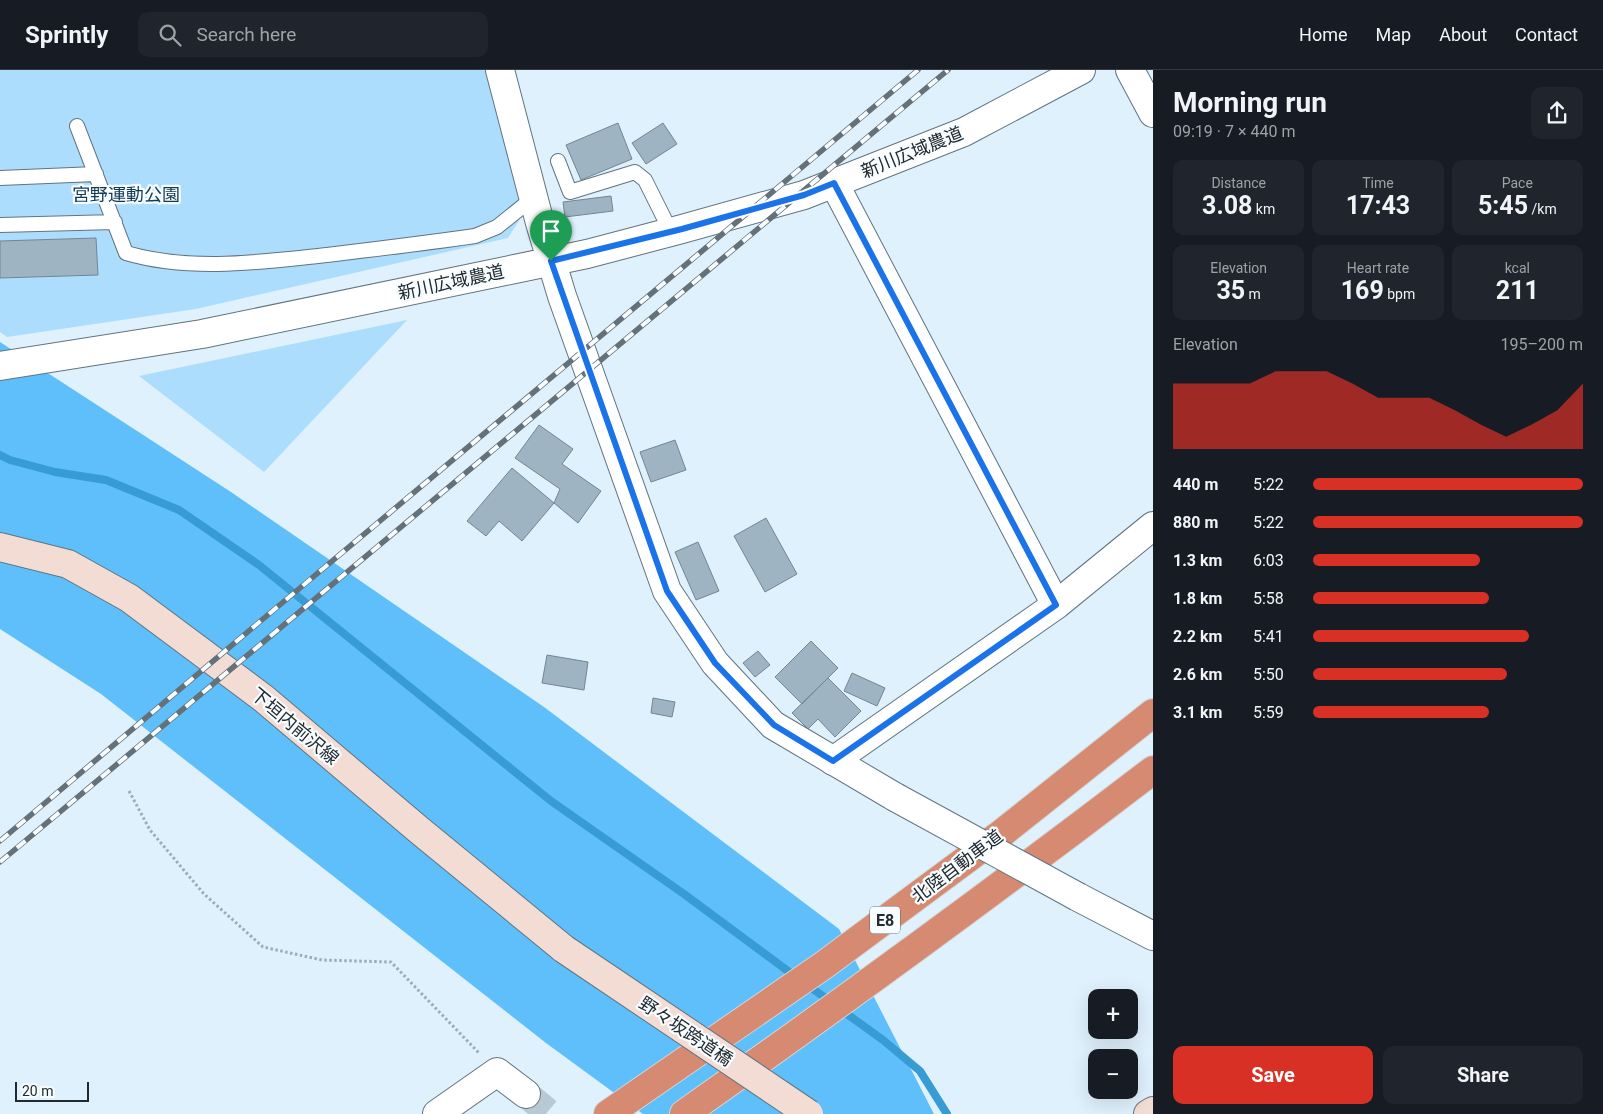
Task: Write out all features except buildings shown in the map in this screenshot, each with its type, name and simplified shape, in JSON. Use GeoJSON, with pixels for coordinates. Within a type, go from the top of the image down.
{"type":"FeatureCollection","features":[{"type":"Feature","properties":{"kind":"highway","name":"北陸自動車道"},"geometry":{"type":"LineString","coordinates":[[608,1114],[824,965],[1002,833],[1153,713]]}},
{"type":"Feature","properties":{"kind":"highway","name":"E8"},"geometry":{"type":"LineString","coordinates":[[684,1114],[851,996],[1044,854],[1153,770]]}},
{"type":"Feature","properties":{"kind":"main road","name":"下垣内前沢線"},"geometry":{"type":"LineString","coordinates":[[0,547],[68,564],[129,598],[263,698],[419,830],[564,948]]}},
{"type":"Feature","properties":{"kind":"main road","name":"野々坂跨道橋"},"geometry":{"type":"LineString","coordinates":[[564,948],[809,1114]]}},
{"type":"Feature","properties":{"kind":"street"},"geometry":{"type":"LineString","coordinates":[[500,70],[551,261],[667,591],[715,663],[774,725],[895,797],[1153,936]]}},
{"type":"Feature","properties":{"kind":"street","name":"新川広域農道"},"geometry":{"type":"LineString","coordinates":[[0,366],[202,334],[551,261],[671,232],[804,195],[964,132],[1081,70]]}},
{"type":"Feature","properties":{"kind":"street"},"geometry":{"type":"LineString","coordinates":[[1130,70],[1153,113]]}},
{"type":"Feature","properties":{"kind":"street"},"geometry":{"type":"LineString","coordinates":[[834,183],[1056,605]]}},
{"type":"Feature","properties":{"kind":"street"},"geometry":{"type":"LineString","coordinates":[[833,761],[1056,605],[1153,526]]}},
{"type":"Feature","properties":{"kind":"street"},"geometry":{"type":"LineString","coordinates":[[437,1114],[496,1072],[526,1094]]}},
{"type":"Feature","properties":{"kind":"lane"},"geometry":{"type":"LineString","coordinates":[[77,126],[126,252],[149,259],[190,263],[250,264],[475,236],[497,226],[533,198]]}},
{"type":"Feature","properties":{"kind":"lane"},"geometry":{"type":"LineString","coordinates":[[558,161],[570,192],[635,172],[645,180],[671,232]]}},
{"type":"Feature","properties":{"kind":"lane"},"geometry":{"type":"LineString","coordinates":[[0,178],[96,174]]}},
{"type":"Feature","properties":{"kind":"lane"},"geometry":{"type":"LineString","coordinates":[[0,224],[115,222]]}},
{"type":"Feature","properties":{"kind":"path"},"geometry":{"type":"LineString","coordinates":[[130,790],[150,830],[204,894],[263,947],[322,960],[391,962],[496,1072]]}},
{"type":"Feature","properties":{"kind":"green space","name":"宮野運動公園"},"geometry":{"type":"Polygon","coordinates":[[[0,70],[500,70],[533,198],[508,238],[196,309],[7,337],[0,332],[0,70]]]}},
{"type":"Feature","properties":{"kind":"green space"},"geometry":{"type":"Polygon","coordinates":[[[407,320],[264,472],[139,376],[407,320]]]}},
{"type":"Feature","properties":{"kind":"shaded area"},"geometry":{"type":"Polygon","coordinates":[[[0,342],[231,492],[544,707],[839,929],[934,1114],[643,1114],[546,1043],[101,694],[0,629],[0,342]]]}},
{"type":"Feature","properties":{"kind":"waterway"},"geometry":{"type":"LineString","coordinates":[[0,455],[10,460],[55,472],[106,480],[179,510],[259,565],[551,801],[684,894],[796,977]]}},
{"type":"Feature","properties":{"kind":"waterway"},"geometry":{"type":"LineString","coordinates":[[806,984],[831,1002]]}},
{"type":"Feature","properties":{"kind":"waterway"},"geometry":{"type":"LineString","coordinates":[[840,1009],[883,1040],[920,1071],[947,1114]]}},
{"type":"Feature","properties":{"kind":"tunnel"},"geometry":{"type":"LineString","coordinates":[[526,1094],[550,1114]]}},
{"type":"Feature","properties":{"kind":"railway"},"geometry":{"type":"LineString","coordinates":[[0,841],[918,70]]}},
{"type":"Feature","properties":{"kind":"railway"},"geometry":{"type":"LineString","coordinates":[[0,862],[948,70]]}},
{"type":"Feature","properties":{"kind":"route"},"geometry":{"type":"LineString","coordinates":[[834,183],[1056,605],[833,761],[774,725],[715,663],[667,591],[551,261],[587,254],[682,229],[804,195],[834,183]]}}]}
